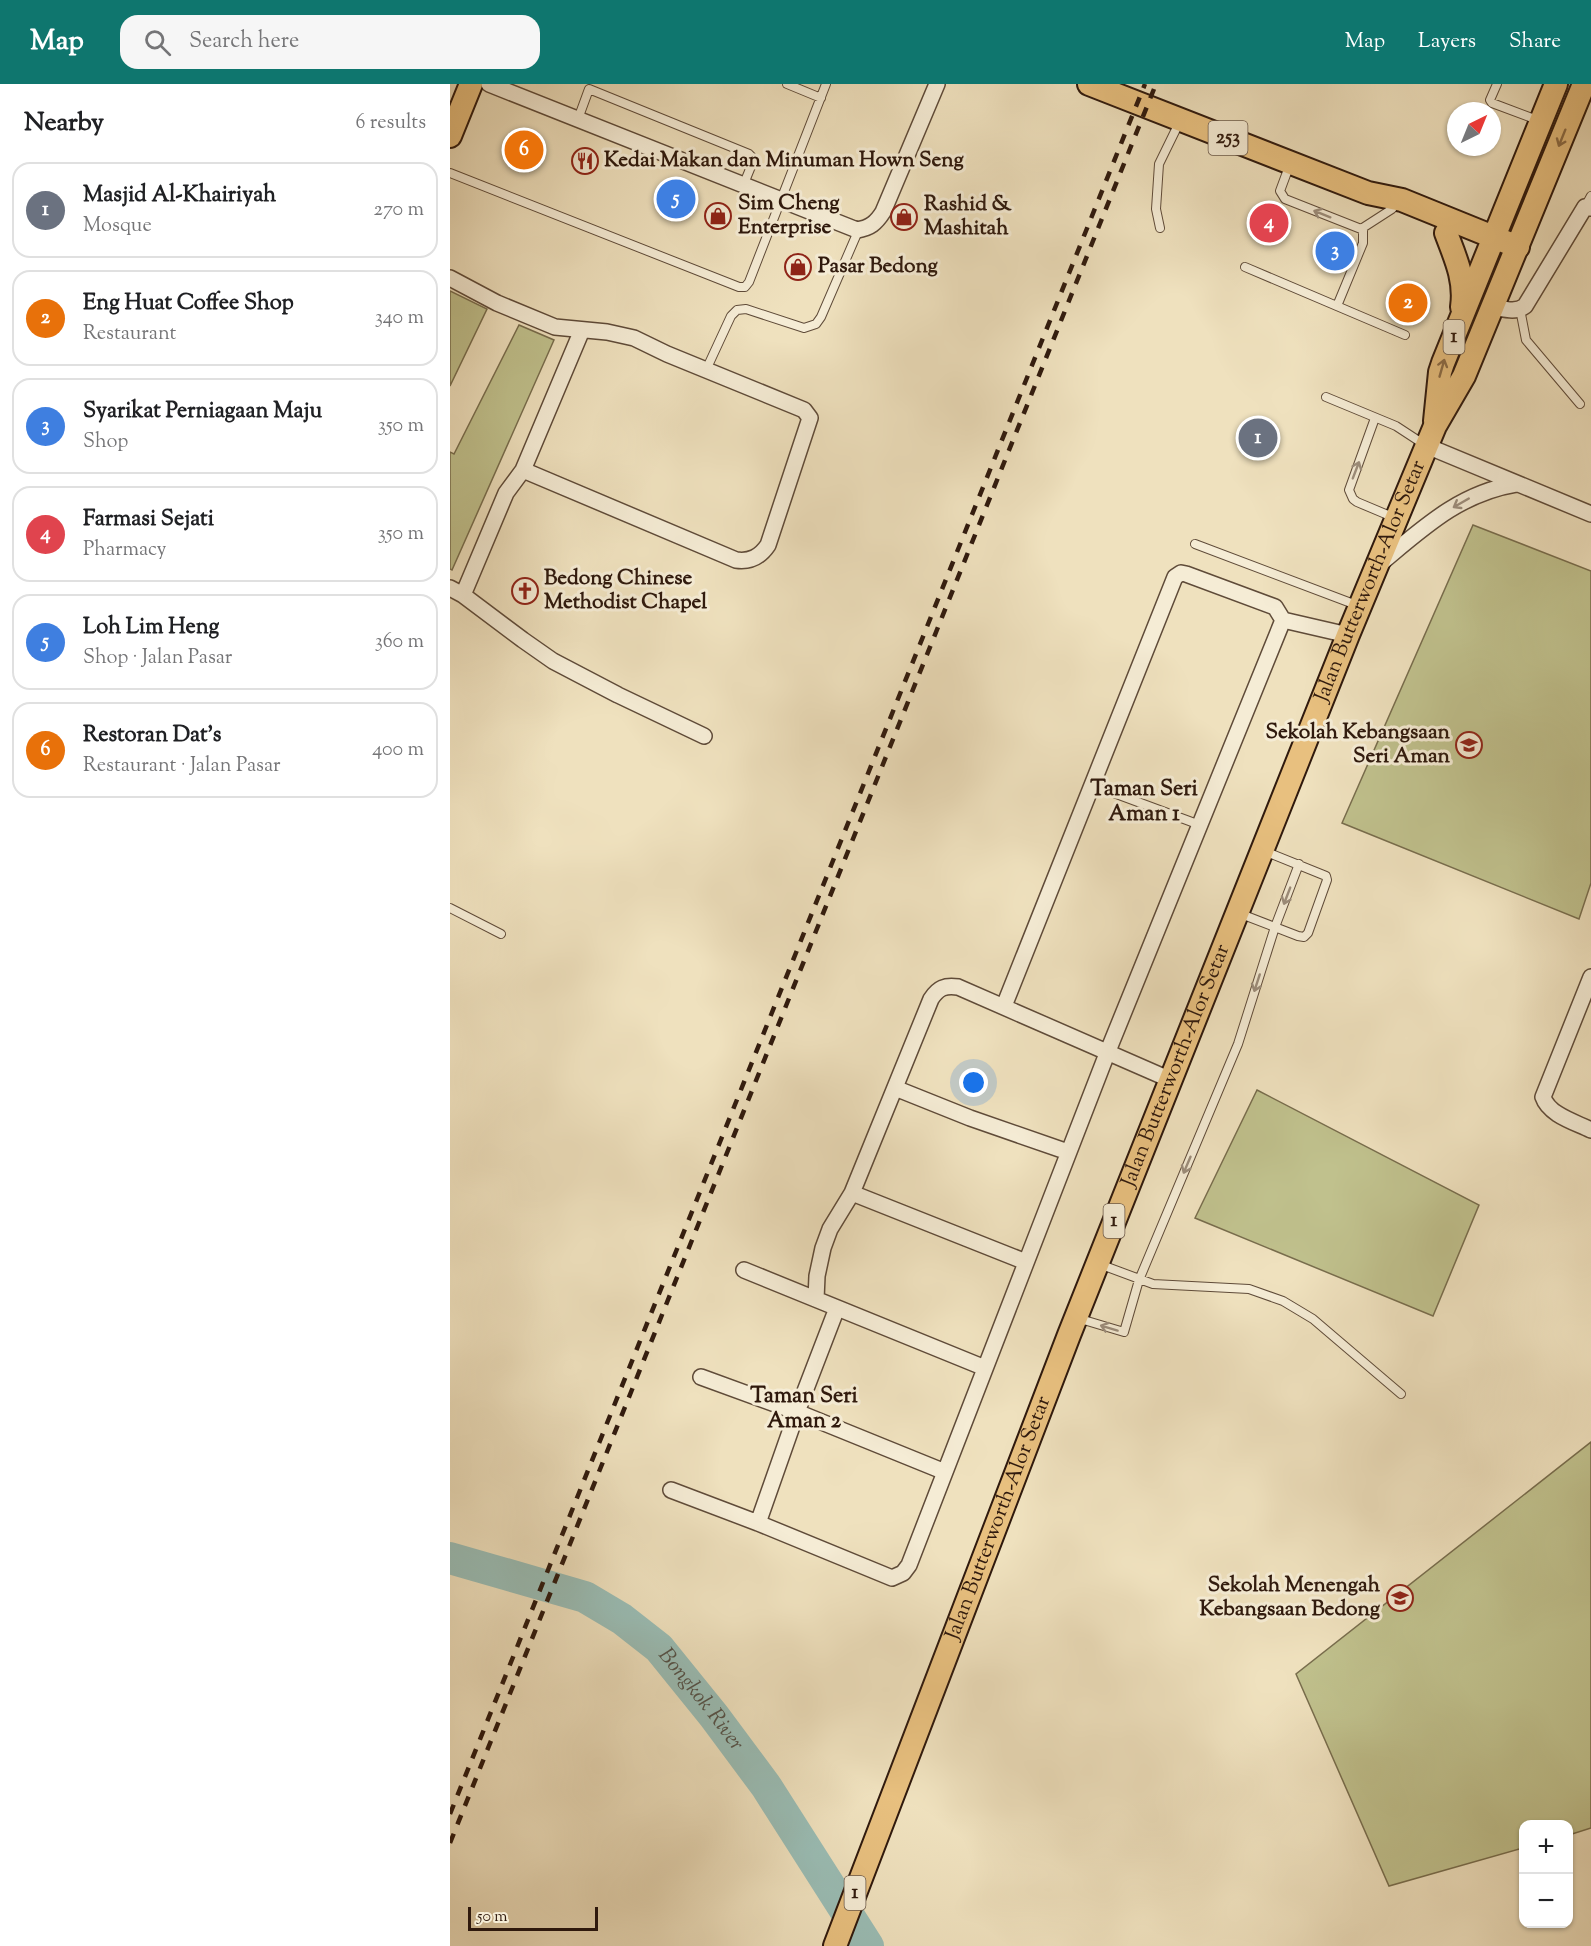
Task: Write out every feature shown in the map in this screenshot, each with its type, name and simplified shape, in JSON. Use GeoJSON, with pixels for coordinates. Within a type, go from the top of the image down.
{"type":"FeatureCollection","features":[{"type":"Feature","properties":{"kind":"main road"},"geometry":{"type":"LineString","coordinates":[[450,136],[471,84]]}},
{"type":"Feature","properties":{"kind":"main road","name":"Jalan Butterworth-Alor Setar"},"geometry":{"type":"LineString","coordinates":[[1431,436],[1440,372],[1556,84]]}},
{"type":"Feature","properties":{"kind":"main road","name":"Jalan Butterworth-Alor Setar"},"geometry":{"type":"LineString","coordinates":[[834,1946],[1076,1317],[1348,635],[1431,436],[1464,376],[1584,84]]}},
{"type":"Feature","properties":{"kind":"main road","name":"253"},"geometry":{"type":"LineString","coordinates":[[1105,87],[1181,120],[1368,193],[1401,200],[1452,228]]}},
{"type":"Feature","properties":{"kind":"main road"},"geometry":{"type":"LineString","coordinates":[[1460,320],[1464,296],[1452,228],[1489,213],[1514,189]]}},
{"type":"Feature","properties":{"kind":"main road","name":"253"},"geometry":{"type":"LineString","coordinates":[[1368,193],[1392,209],[1452,228],[1515,254]]}},
{"type":"Feature","properties":{"kind":"street"},"geometry":{"type":"LineString","coordinates":[[489,84],[849,228],[859,229],[866,229],[873,225],[882,212],[938,84]]}},
{"type":"Feature","properties":{"kind":"street"},"geometry":{"type":"LineString","coordinates":[[1493,307],[1507,310],[1520,309],[1529,301],[1589,204]]}},
{"type":"Feature","properties":{"kind":"street"},"geometry":{"type":"LineString","coordinates":[[450,278],[497,303],[555,327],[620,333],[634,338],[667,354],[804,410],[810,418],[768,545],[763,552],[745,561],[736,560],[523,470]]}},
{"type":"Feature","properties":{"kind":"street"},"geometry":{"type":"LineString","coordinates":[[582,330],[523,470],[506,493],[456,592],[554,660],[618,695],[704,736]]}},
{"type":"Feature","properties":{"kind":"street"},"geometry":{"type":"LineString","coordinates":[[1431,436],[1516,484],[1591,514]]}},
{"type":"Feature","properties":{"kind":"street"},"geometry":{"type":"LineString","coordinates":[[1376,567],[1443,513],[1474,495],[1494,487],[1516,484]]}},
{"type":"Feature","properties":{"kind":"street"},"geometry":{"type":"LineString","coordinates":[[1004,1006],[1175,577],[1181,573],[1186,574],[1275,607],[1283,620],[1348,635]]}},
{"type":"Feature","properties":{"kind":"street"},"geometry":{"type":"LineString","coordinates":[[671,1490],[758,1522],[892,1578],[898,1577],[909,1565],[1068,1152],[1283,620]]}},
{"type":"Feature","properties":{"kind":"street"},"geometry":{"type":"LineString","coordinates":[[1591,977],[1543,1097],[1545,1104],[1554,1112],[1591,1130]]}},
{"type":"Feature","properties":{"kind":"street"},"geometry":{"type":"LineString","coordinates":[[816,1299],[817,1276],[830,1228],[852,1193],[931,999],[939,989],[945,986],[958,987],[1171,1080]]}},
{"type":"Feature","properties":{"kind":"street"},"geometry":{"type":"LineString","coordinates":[[895,1088],[970,1118],[1068,1152]]}},
{"type":"Feature","properties":{"kind":"street"},"geometry":{"type":"LineString","coordinates":[[852,1193],[1026,1262]]}},
{"type":"Feature","properties":{"kind":"street"},"geometry":{"type":"LineString","coordinates":[[744,1270],[985,1368]]}},
{"type":"Feature","properties":{"kind":"street"},"geometry":{"type":"LineString","coordinates":[[758,1522],[837,1308]]}},
{"type":"Feature","properties":{"kind":"street"},"geometry":{"type":"LineString","coordinates":[[701,1377],[797,1412],[945,1472]]}},
{"type":"Feature","properties":{"kind":"lane"},"geometry":{"type":"LineString","coordinates":[[787,84],[821,98]]}},
{"type":"Feature","properties":{"kind":"lane"},"geometry":{"type":"LineString","coordinates":[[450,173],[741,288],[749,282],[826,84]]}},
{"type":"Feature","properties":{"kind":"lane"},"geometry":{"type":"LineString","coordinates":[[1497,84],[1492,103],[1541,122]]}},
{"type":"Feature","properties":{"kind":"lane"},"geometry":{"type":"LineString","coordinates":[[578,119],[590,87],[749,154],[752,157],[752,164],[743,186]]}},
{"type":"Feature","properties":{"kind":"lane"},"geometry":{"type":"LineString","coordinates":[[1160,228],[1156,209],[1159,164],[1181,120]]}},
{"type":"Feature","properties":{"kind":"lane"},"geometry":{"type":"LineString","coordinates":[[1291,162],[1281,187],[1282,197],[1356,228],[1363,228],[1392,209]]}},
{"type":"Feature","properties":{"kind":"lane"},"geometry":{"type":"LineString","coordinates":[[1337,306],[1363,243],[1363,228]]}},
{"type":"Feature","properties":{"kind":"lane"},"geometry":{"type":"LineString","coordinates":[[706,370],[730,316],[737,310],[746,309],[804,328],[816,324],[859,229]]}},
{"type":"Feature","properties":{"kind":"lane"},"geometry":{"type":"LineString","coordinates":[[1245,267],[1405,335]]}},
{"type":"Feature","properties":{"kind":"lane"},"geometry":{"type":"LineString","coordinates":[[1520,309],[1526,340],[1580,404]]}},
{"type":"Feature","properties":{"kind":"lane"},"geometry":{"type":"LineString","coordinates":[[1326,397],[1411,435],[1431,436]]}},
{"type":"Feature","properties":{"kind":"lane"},"geometry":{"type":"LineString","coordinates":[[1376,418],[1349,490],[1357,502],[1397,518]]}},
{"type":"Feature","properties":{"kind":"lane"},"geometry":{"type":"LineString","coordinates":[[1195,544],[1360,607]]}},
{"type":"Feature","properties":{"kind":"lane"},"geometry":{"type":"LineString","coordinates":[[1092,785],[1200,825]]}},
{"type":"Feature","properties":{"kind":"lane"},"geometry":{"type":"LineString","coordinates":[[1238,913],[1304,937],[1308,933],[1327,880],[1322,874],[1263,850]]}},
{"type":"Feature","properties":{"kind":"lane"},"geometry":{"type":"LineString","coordinates":[[1076,1317],[1124,1332],[1139,1280],[1238,1044],[1275,927],[1299,864]]}},
{"type":"Feature","properties":{"kind":"lane"},"geometry":{"type":"LineString","coordinates":[[450,908],[501,934]]}},
{"type":"Feature","properties":{"kind":"lane"},"geometry":{"type":"LineString","coordinates":[[1097,1264],[1153,1284],[1250,1289],[1283,1301],[1313,1319],[1401,1394]]}},
{"type":"Feature","properties":{"kind":"green space"},"geometry":{"type":"Polygon","coordinates":[[[450,291],[487,309],[450,386],[450,291]]]}},
{"type":"Feature","properties":{"kind":"green space"},"geometry":{"type":"Polygon","coordinates":[[[519,325],[554,340],[452,570],[450,569],[450,452],[454,454],[519,325]]]}},
{"type":"Feature","properties":{"kind":"green space"},"geometry":{"type":"Polygon","coordinates":[[[1473,525],[1591,571],[1591,883],[1579,919],[1342,823],[1473,525]]]}},
{"type":"Feature","properties":{"kind":"green space"},"geometry":{"type":"Polygon","coordinates":[[[1257,1090],[1479,1205],[1433,1316],[1195,1218],[1257,1090]]]}},
{"type":"Feature","properties":{"kind":"green space"},"geometry":{"type":"Polygon","coordinates":[[[1591,1442],[1591,1828],[1573,1834],[1573,1820],[1519,1820],[1519,1849],[1389,1886],[1296,1674],[1591,1442]]]}},
{"type":"Feature","properties":{"kind":"waterway","name":"Bongkok River"},"geometry":{"type":"LineString","coordinates":[[450,1558],[585,1597],[622,1619],[659,1648],[766,1786],[868,1946]]}},
{"type":"Feature","properties":{"kind":"railway"},"geometry":{"type":"LineString","coordinates":[[450,1814],[1145,84]]}},
{"type":"Feature","properties":{"kind":"railway"},"geometry":{"type":"LineString","coordinates":[[450,1843],[1156,84]]}},
{"type":"Feature","properties":{"kind":"place","name":"Restoran Dat's"},"geometry":{"type":"Point","coordinates":[524,150]}},
{"type":"Feature","properties":{"kind":"place","name":"Kedai Makan dan Minuman Hown Seng"},"geometry":{"type":"Point","coordinates":[585,161]}},
{"type":"Feature","properties":{"kind":"place","name":"Loh Lim Heng"},"geometry":{"type":"Point","coordinates":[676,199]}},
{"type":"Feature","properties":{"kind":"place","name":"Sim Cheng Enterprise"},"geometry":{"type":"Point","coordinates":[718,216]}},
{"type":"Feature","properties":{"kind":"place","name":"Rashid & Mashitah"},"geometry":{"type":"Point","coordinates":[904,217]}},
{"type":"Feature","properties":{"kind":"place","name":"Farmasi Sejati"},"geometry":{"type":"Point","coordinates":[1269,223]}},
{"type":"Feature","properties":{"kind":"place","name":"Syarikat Perniagaan Maju"},"geometry":{"type":"Point","coordinates":[1335,251]}},
{"type":"Feature","properties":{"kind":"place","name":"Pasar Bedong"},"geometry":{"type":"Point","coordinates":[798,267]}},
{"type":"Feature","properties":{"kind":"place","name":"Eng Huat Coffee Shop"},"geometry":{"type":"Point","coordinates":[1408,303]}},
{"type":"Feature","properties":{"kind":"place","name":"Masjid Al-Khairiyah"},"geometry":{"type":"Point","coordinates":[1258,438]}},
{"type":"Feature","properties":{"kind":"place","name":"Bedong Chinese Methodist Chapel"},"geometry":{"type":"Point","coordinates":[525,591]}},
{"type":"Feature","properties":{"kind":"place","name":"Sekolah Kebangsaan Seri Aman"},"geometry":{"type":"Point","coordinates":[1469,745]}},
{"type":"Feature","properties":{"kind":"place","name":"Sekolah Menengah Kebangsaan Bedong"},"geometry":{"type":"Point","coordinates":[1400,1598]}},
{"type":"Feature","properties":{"kind":"district","name":"Taman Seri Aman 1"},"geometry":{"type":"Point","coordinates":[1144,802]}},
{"type":"Feature","properties":{"kind":"district","name":"Taman Seri Aman 2"},"geometry":{"type":"Point","coordinates":[804,1410]}}]}
